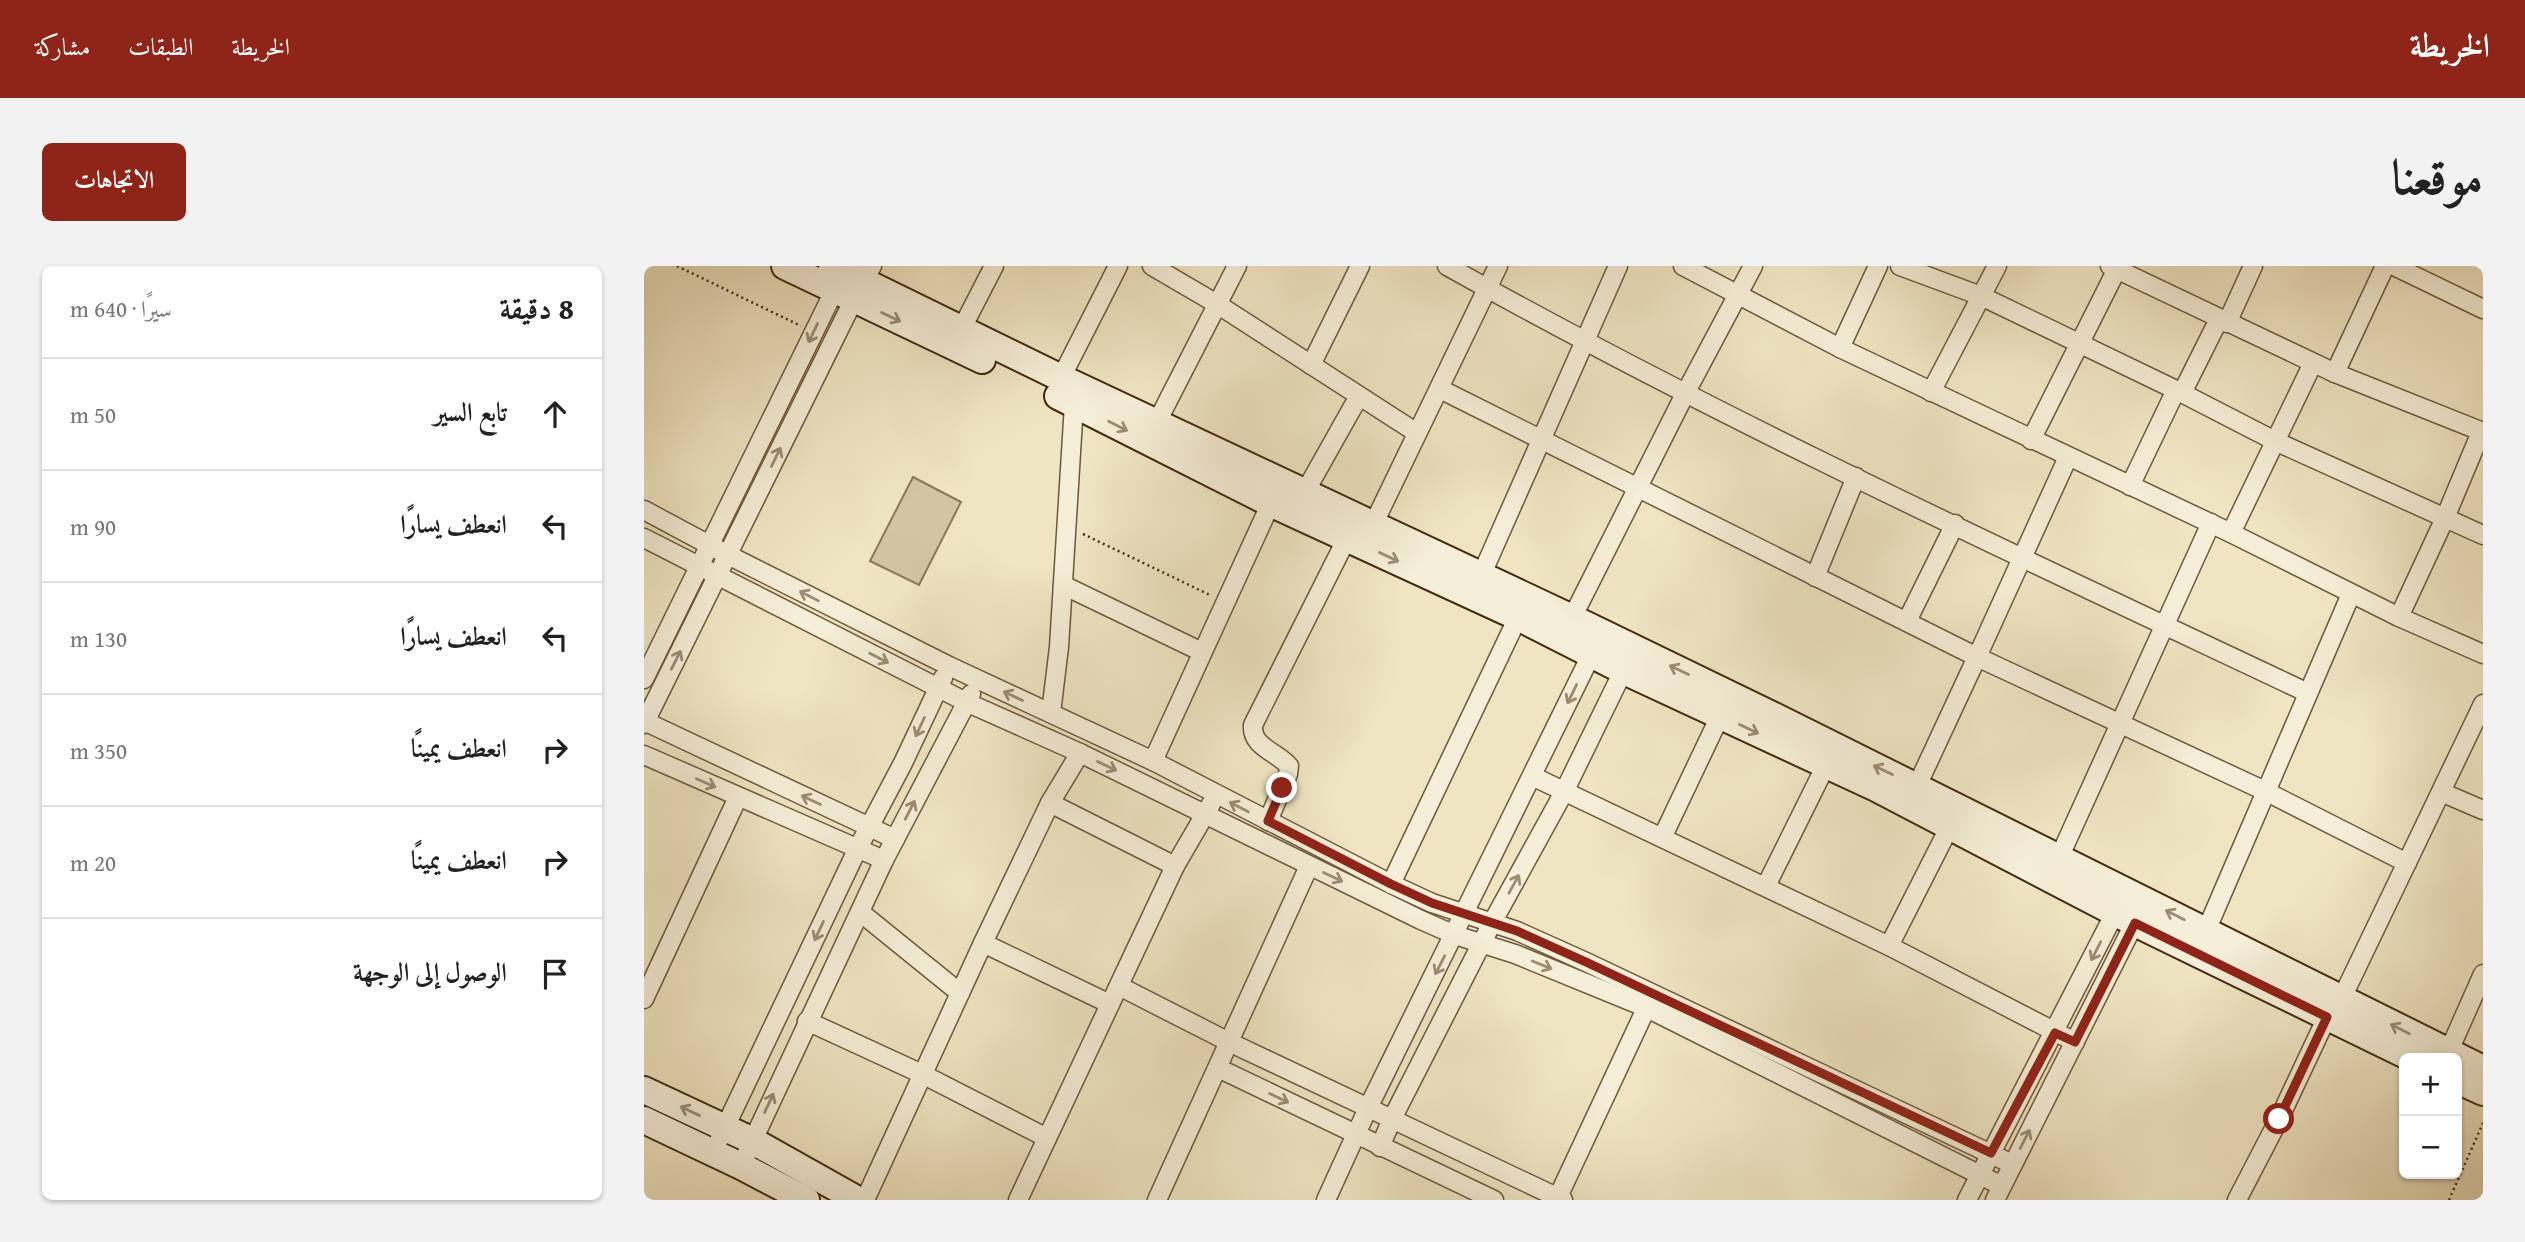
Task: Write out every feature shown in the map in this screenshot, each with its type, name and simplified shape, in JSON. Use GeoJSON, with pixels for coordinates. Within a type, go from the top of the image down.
{"type":"FeatureCollection","features":[{"type":"Feature","properties":{"kind":"main road"},"geometry":{"type":"LineString","coordinates":[[785,266],[850,279],[961,330],[1157,422],[1286,492],[1347,538],[1518,617],[1597,643],[1720,716],[1826,765],[2059,858],[2131,906],[2206,931],[2404,1053]]}},
{"type":"Feature","properties":{"kind":"main road"},"geometry":{"type":"LineString","coordinates":[[850,279],[1074,404],[1373,525],[1572,618],[1597,643]]}},
{"type":"Feature","properties":{"kind":"main road"},"geometry":{"type":"LineString","coordinates":[[1629,660],[1917,786],[1954,817],[2334,1008],[2448,1053]]}},
{"type":"Feature","properties":{"kind":"main road"},"geometry":{"type":"LineString","coordinates":[[2462,1059],[2483,1069]]}},
{"type":"Feature","properties":{"kind":"main road"},"geometry":{"type":"LineString","coordinates":[[2462,1082],[2483,1092]]}},
{"type":"Feature","properties":{"kind":"main road"},"geometry":{"type":"LineString","coordinates":[[644,1090],[751,1140],[858,1200]]}},
{"type":"Feature","properties":{"kind":"main road"},"geometry":{"type":"LineString","coordinates":[[644,1120],[806,1200]]}},
{"type":"Feature","properties":{"kind":"street"},"geometry":{"type":"LineString","coordinates":[[961,330],[994,266]]}},
{"type":"Feature","properties":{"kind":"street"},"geometry":{"type":"LineString","coordinates":[[1061,378],[1118,266]]}},
{"type":"Feature","properties":{"kind":"street"},"geometry":{"type":"LineString","coordinates":[[1152,266],[1217,304],[1417,433]]}},
{"type":"Feature","properties":{"kind":"street"},"geometry":{"type":"LineString","coordinates":[[1157,422],[1237,266]]}},
{"type":"Feature","properties":{"kind":"street"},"geometry":{"type":"LineString","coordinates":[[1311,365],[1360,266]]}},
{"type":"Feature","properties":{"kind":"street"},"geometry":{"type":"LineString","coordinates":[[1447,266],[1586,341],[1856,477],[2308,692]]}},
{"type":"Feature","properties":{"kind":"street"},"geometry":{"type":"LineString","coordinates":[[1373,525],[1498,266]]}},
{"type":"Feature","properties":{"kind":"street"},"geometry":{"type":"LineString","coordinates":[[1481,576],[1618,266]]}},
{"type":"Feature","properties":{"kind":"street"},"geometry":{"type":"LineString","coordinates":[[1684,266],[1840,348],[2211,523],[2399,617],[2483,654]]}},
{"type":"Feature","properties":{"kind":"street"},"geometry":{"type":"LineString","coordinates":[[1572,618],[1753,266]]}},
{"type":"Feature","properties":{"kind":"street"},"geometry":{"type":"LineString","coordinates":[[1840,348],[1878,266]]}},
{"type":"Feature","properties":{"kind":"street"},"geometry":{"type":"LineString","coordinates":[[1900,266],[1981,296],[2179,391],[2277,442],[2483,535]]}},
{"type":"Feature","properties":{"kind":"street"},"geometry":{"type":"LineString","coordinates":[[1931,392],[1997,266]]}},
{"type":"Feature","properties":{"kind":"street"},"geometry":{"type":"LineString","coordinates":[[2130,486],[2179,391],[2223,321],[2253,266]]}},
{"type":"Feature","properties":{"kind":"street"},"geometry":{"type":"LineString","coordinates":[[2335,373],[2385,266]]}},
{"type":"Feature","properties":{"kind":"street"},"geometry":{"type":"LineString","coordinates":[[2395,266],[2414,271],[2483,309]]}},
{"type":"Feature","properties":{"kind":"street"},"geometry":{"type":"LineString","coordinates":[[2031,440],[2080,343],[2122,269],[2223,321],[2335,373],[2482,432],[2399,617]]}},
{"type":"Feature","properties":{"kind":"street"},"geometry":{"type":"LineString","coordinates":[[660,690],[644,680],[813,332],[850,279]]}},
{"type":"Feature","properties":{"kind":"street"},"geometry":{"type":"LineString","coordinates":[[850,279],[719,576],[644,722],[895,839]]}},
{"type":"Feature","properties":{"kind":"street"},"geometry":{"type":"LineString","coordinates":[[2231,533],[2313,363]]}},
{"type":"Feature","properties":{"kind":"street"},"geometry":{"type":"LineString","coordinates":[[1440,389],[1977,657],[2265,791],[2407,863]]}},
{"type":"Feature","properties":{"kind":"street"},"geometry":{"type":"LineString","coordinates":[[1153,761],[1225,602],[1286,492],[1359,396]]}},
{"type":"Feature","properties":{"kind":"street"},"geometry":{"type":"LineString","coordinates":[[1051,713],[1059,647],[1074,404]]}},
{"type":"Feature","properties":{"kind":"street"},"geometry":{"type":"LineString","coordinates":[[1917,786],[2024,558],[2068,457]]}},
{"type":"Feature","properties":{"kind":"street"},"geometry":{"type":"LineString","coordinates":[[1815,577],[1856,477]]}},
{"type":"Feature","properties":{"kind":"street"},"geometry":{"type":"LineString","coordinates":[[644,510],[949,666],[1153,761],[1391,884],[1432,903],[1517,931],[1980,1174],[1999,1193],[2075,1042],[2131,906]]}},
{"type":"Feature","properties":{"kind":"street"},"geometry":{"type":"LineString","coordinates":[[2059,858],[2211,523]]}},
{"type":"Feature","properties":{"kind":"street"},"geometry":{"type":"LineString","coordinates":[[1907,621],[1955,524]]}},
{"type":"Feature","properties":{"kind":"street"},"geometry":{"type":"LineString","coordinates":[[644,538],[966,702],[1080,753],[1455,935],[1650,1000],[2012,1164]]}},
{"type":"Feature","properties":{"kind":"street"},"geometry":{"type":"LineString","coordinates":[[1268,821],[1289,766],[1258,743],[1252,732],[1253,725],[1347,538]]}},
{"type":"Feature","properties":{"kind":"street"},"geometry":{"type":"LineString","coordinates":[[1063,585],[1202,652]]}},
{"type":"Feature","properties":{"kind":"street"},"geometry":{"type":"LineString","coordinates":[[2206,931],[2351,594]]}},
{"type":"Feature","properties":{"kind":"street"},"geometry":{"type":"LineString","coordinates":[[1391,884],[1518,617]]}},
{"type":"Feature","properties":{"kind":"street"},"geometry":{"type":"LineString","coordinates":[[1326,1200],[1368,1108],[1597,643]]}},
{"type":"Feature","properties":{"kind":"street"},"geometry":{"type":"LineString","coordinates":[[1380,1147],[1492,923],[1564,792],[1629,660]]}},
{"type":"Feature","properties":{"kind":"street"},"geometry":{"type":"LineString","coordinates":[[713,1152],[857,850],[903,763],[949,666]]}},
{"type":"Feature","properties":{"kind":"street"},"geometry":{"type":"LineString","coordinates":[[741,1166],[884,860],[978,680]]}},
{"type":"Feature","properties":{"kind":"street"},"geometry":{"type":"LineString","coordinates":[[2237,1200],[2407,863],[2483,704]]}},
{"type":"Feature","properties":{"kind":"street"},"geometry":{"type":"LineString","coordinates":[[1663,836],[1720,716]]}},
{"type":"Feature","properties":{"kind":"street"},"geometry":{"type":"LineString","coordinates":[[865,1200],[1050,803],[1080,753]]}},
{"type":"Feature","properties":{"kind":"street"},"geometry":{"type":"LineString","coordinates":[[644,755],[884,860]]}},
{"type":"Feature","properties":{"kind":"street"},"geometry":{"type":"LineString","coordinates":[[1766,886],[1826,765]]}},
{"type":"Feature","properties":{"kind":"street"},"geometry":{"type":"LineString","coordinates":[[1532,776],[1663,836],[1889,946],[2075,1042]]}},
{"type":"Feature","properties":{"kind":"street"},"geometry":{"type":"LineString","coordinates":[[2441,792],[2483,810]]}},
{"type":"Feature","properties":{"kind":"street"},"geometry":{"type":"LineString","coordinates":[[1018,1200],[1175,866],[1215,795]]}},
{"type":"Feature","properties":{"kind":"street"},"geometry":{"type":"LineString","coordinates":[[644,999],[738,797]]}},
{"type":"Feature","properties":{"kind":"street"},"geometry":{"type":"LineString","coordinates":[[1050,803],[1175,866]]}},
{"type":"Feature","properties":{"kind":"street"},"geometry":{"type":"LineString","coordinates":[[1889,946],[1954,817]]}},
{"type":"Feature","properties":{"kind":"street"},"geometry":{"type":"LineString","coordinates":[[1157,1200],[1309,866]]}},
{"type":"Feature","properties":{"kind":"street"},"geometry":{"type":"LineString","coordinates":[[1967,1200],[2055,1033],[2131,906]]}},
{"type":"Feature","properties":{"kind":"street"},"geometry":{"type":"LineString","coordinates":[[860,912],[960,993]]}},
{"type":"Feature","properties":{"kind":"street"},"geometry":{"type":"LineString","coordinates":[[983,943],[1110,1004]]}},
{"type":"Feature","properties":{"kind":"street"},"geometry":{"type":"LineString","coordinates":[[2448,1053],[2483,974]]}},
{"type":"Feature","properties":{"kind":"street"},"geometry":{"type":"LineString","coordinates":[[1119,986],[1229,1042],[1561,1199],[1650,1000]]}},
{"type":"Feature","properties":{"kind":"street"},"geometry":{"type":"LineString","coordinates":[[788,998],[810,1015],[1047,1138]]}},
{"type":"Feature","properties":{"kind":"street"},"geometry":{"type":"LineString","coordinates":[[1218,1068],[1494,1200]]}},
{"type":"Feature","properties":{"kind":"path"},"geometry":{"type":"LineString","coordinates":[[677,266],[813,332]]}},
{"type":"Feature","properties":{"kind":"path"},"geometry":{"type":"LineString","coordinates":[[1067,527],[1225,602]]}},
{"type":"Feature","properties":{"kind":"path"},"geometry":{"type":"LineString","coordinates":[[2449,1200],[2483,1124]]}},
{"type":"Feature","properties":{"kind":"shaded area"},"geometry":{"type":"Polygon","coordinates":[[[913,477],[961,502],[919,585],[870,561],[913,477]]]}},
{"type":"Feature","properties":{"kind":"route"},"geometry":{"type":"LineString","coordinates":[[1282,788],[1268,821],[1293,835],[1432,903],[1517,931],[1654,992],[1991,1153],[2055,1033],[2075,1042],[2135,923],[2327,1017],[2279,1119]]}}]}
